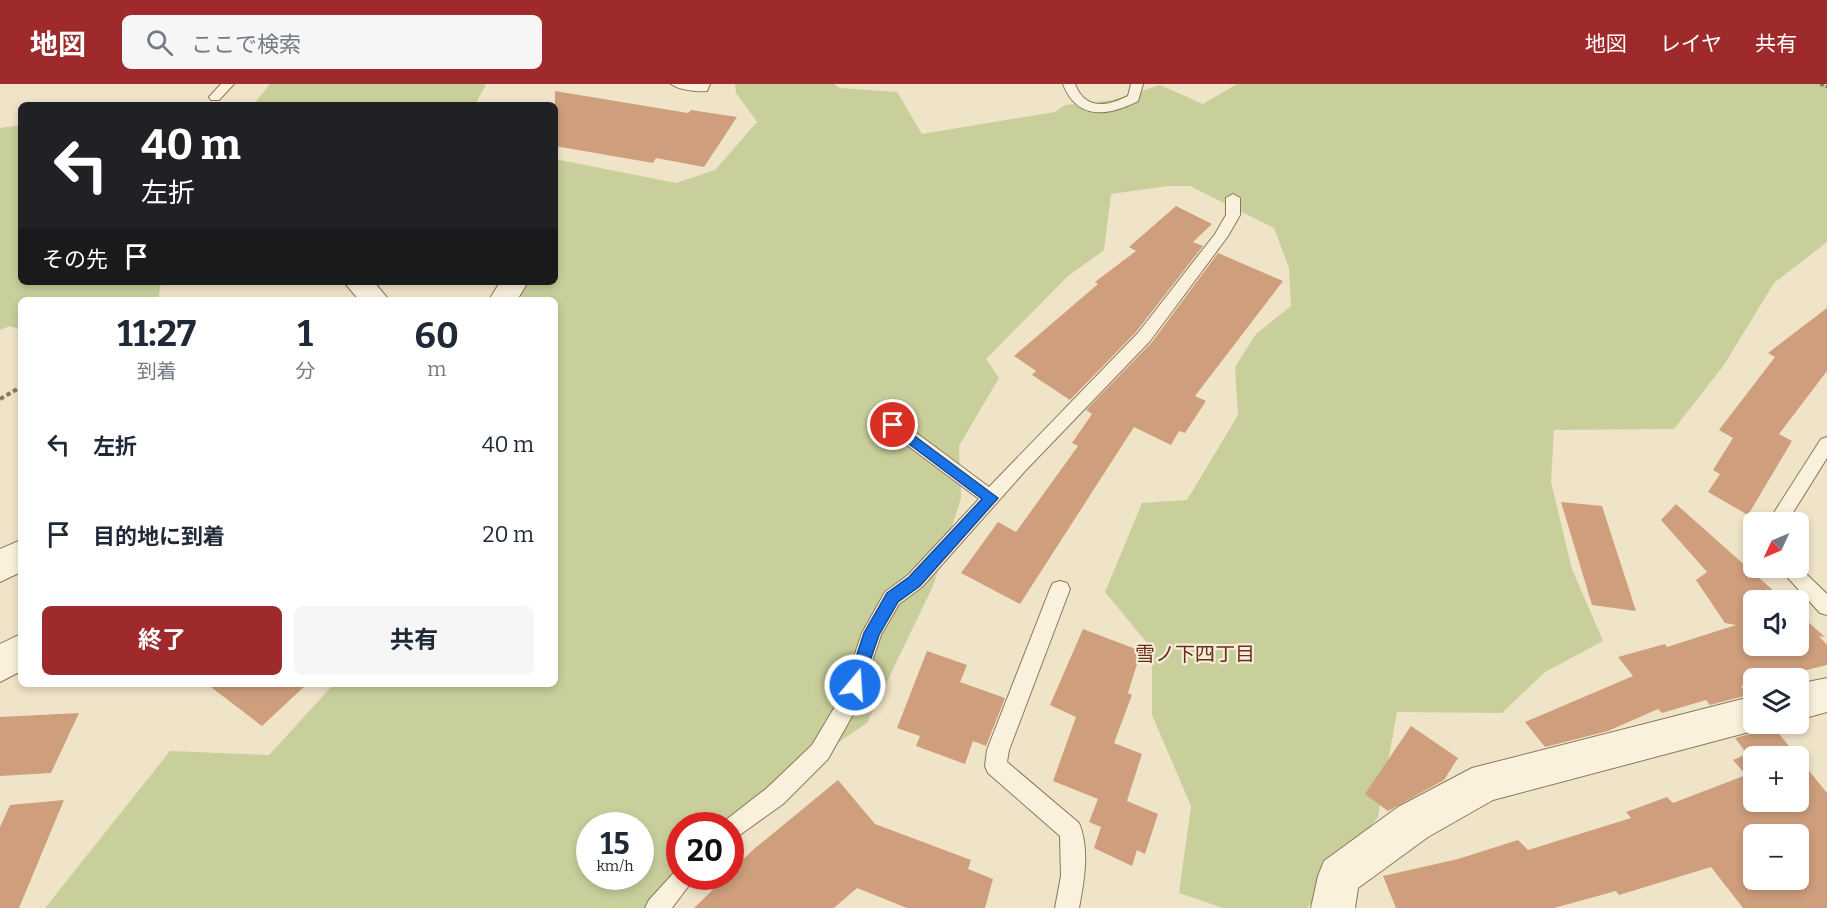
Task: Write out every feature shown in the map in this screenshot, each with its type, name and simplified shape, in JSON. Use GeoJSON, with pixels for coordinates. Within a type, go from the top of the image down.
{"type":"FeatureCollection","features":[{"type":"Feature","properties":{"kind":"street"},"geometry":{"type":"LineString","coordinates":[[361,285],[372,297]]}},
{"type":"Feature","properties":{"kind":"street"},"geometry":{"type":"LineString","coordinates":[[0,567],[18,556]]}},
{"type":"Feature","properties":{"kind":"street"},"geometry":{"type":"LineString","coordinates":[[0,665],[18,652]]}},
{"type":"Feature","properties":{"kind":"street"},"geometry":{"type":"LineString","coordinates":[[1809,699],[1827,695]]}},
{"type":"Feature","properties":{"kind":"street"},"geometry":{"type":"LineString","coordinates":[[1333,908],[1339,876],[1413,822],[1486,782],[1743,717]]}},
{"type":"Feature","properties":{"kind":"lane"},"geometry":{"type":"LineString","coordinates":[[215,97],[228,84]]}},
{"type":"Feature","properties":{"kind":"lane"},"geometry":{"type":"LineString","coordinates":[[677,84],[703,88],[704,84]]}},
{"type":"Feature","properties":{"kind":"lane"},"geometry":{"type":"LineString","coordinates":[[1069,84],[1077,101],[1087,108],[1101,110],[1120,106],[1134,98],[1137,84]]}},
{"type":"Feature","properties":{"kind":"lane"},"geometry":{"type":"LineString","coordinates":[[744,820],[775,796],[820,752],[849,702],[872,633],[892,597],[915,581],[1144,337],[1221,236],[1233,215],[1233,198]]}},
{"type":"Feature","properties":{"kind":"lane"},"geometry":{"type":"LineString","coordinates":[[893,425],[991,498]]}},
{"type":"Feature","properties":{"kind":"lane"},"geometry":{"type":"LineString","coordinates":[[1783,512],[1827,444]]}},
{"type":"Feature","properties":{"kind":"lane"},"geometry":{"type":"LineString","coordinates":[[1798,578],[1827,608]]}},
{"type":"Feature","properties":{"kind":"lane"},"geometry":{"type":"LineString","coordinates":[[1060,589],[998,750],[996,766],[1071,831],[1073,876],[1067,908]]}},
{"type":"Feature","properties":{"kind":"lane"},"geometry":{"type":"LineString","coordinates":[[657,908],[672,890]]}},
{"type":"Feature","properties":{"kind":"path"},"geometry":{"type":"LineString","coordinates":[[1820,84],[1827,87]]}},
{"type":"Feature","properties":{"kind":"path"},"geometry":{"type":"LineString","coordinates":[[0,399],[18,389]]}},
{"type":"Feature","properties":{"kind":"green space"},"geometry":{"type":"Polygon","coordinates":[[[270,84],[486,84],[477,102],[255,102],[270,84]]]}},
{"type":"Feature","properties":{"kind":"green space"},"geometry":{"type":"Polygon","coordinates":[[[735,84],[834,84],[840,88],[897,92],[922,134],[1055,112],[1065,105],[1113,100],[1160,85],[1203,104],[1237,84],[1827,84],[1827,242],[1774,283],[1724,365],[1674,429],[1554,430],[1551,482],[1572,569],[1603,641],[1545,672],[1502,713],[1397,712],[1378,817],[1307,908],[1223,908],[1179,893],[1191,806],[1152,715],[1152,649],[1105,592],[1142,503],[1187,500],[1238,415],[1235,367],[1256,334],[1291,306],[1289,268],[1274,228],[1190,186],[1168,186],[1111,194],[1104,250],[1067,277],[986,359],[999,378],[959,446],[961,498],[933,586],[867,723],[776,785],[743,812],[666,812],[666,883],[644,908],[45,908],[170,751],[269,755],[331,687],[558,687],[558,297],[504,297],[506,285],[558,285],[558,160],[676,183],[715,170],[757,122],[736,93],[735,84]]]}},
{"type":"Feature","properties":{"kind":"green space"},"geometry":{"type":"Polygon","coordinates":[[[18,125],[18,285],[160,285],[158,297],[18,297],[18,329],[10,326],[0,330],[0,128],[18,125]]]}},
{"type":"Feature","properties":{"kind":"building"},"geometry":{"type":"Polygon","coordinates":[[[555,91],[688,113],[691,110],[737,117],[704,167],[656,158],[653,163],[558,147],[558,102],[555,102],[555,91]]]}},
{"type":"Feature","properties":{"kind":"building"},"geometry":{"type":"Polygon","coordinates":[[[1176,206],[1212,224],[1193,242],[1203,246],[1136,332],[1070,400],[1032,375],[1036,371],[1014,356],[1098,284],[1095,282],[1136,251],[1129,247],[1176,206]]]}},
{"type":"Feature","properties":{"kind":"building"},"geometry":{"type":"Polygon","coordinates":[[[1218,253],[1283,281],[1195,396],[1206,401],[1185,433],[1179,431],[1171,445],[1134,427],[1020,604],[961,573],[998,522],[1016,532],[1078,446],[1072,443],[1092,414],[1086,410],[1152,342],[1218,253]]]}},
{"type":"Feature","properties":{"kind":"building"},"geometry":{"type":"Polygon","coordinates":[[[1827,308],[1827,371],[1779,434],[1792,441],[1750,512],[1743,512],[1708,492],[1720,474],[1713,470],[1733,438],[1719,430],[1775,357],[1768,353],[1827,308]]]}},
{"type":"Feature","properties":{"kind":"building"},"geometry":{"type":"Polygon","coordinates":[[[1561,502],[1602,506],[1636,611],[1592,605],[1561,502]]]}},
{"type":"Feature","properties":{"kind":"building"},"geometry":{"type":"Polygon","coordinates":[[[1676,504],[1743,564],[1743,578],[1759,578],[1773,590],[1743,590],[1743,656],[1809,656],[1809,623],[1825,637],[1819,636],[1827,645],[1827,665],[1809,669],[1743,668],[1743,686],[1741,686],[1743,696],[1710,705],[1706,700],[1662,713],[1658,709],[1608,731],[1545,747],[1525,722],[1633,676],[1618,657],[1665,644],[1667,647],[1736,625],[1725,623],[1696,580],[1707,572],[1661,520],[1676,504]]]}},
{"type":"Feature","properties":{"kind":"building"},"geometry":{"type":"Polygon","coordinates":[[[1083,629],[1141,651],[1128,693],[1132,695],[1114,743],[1142,754],[1127,801],[1158,814],[1145,854],[1137,850],[1132,866],[1094,848],[1101,827],[1089,822],[1098,799],[1053,781],[1076,717],[1050,705],[1083,629]]]}},
{"type":"Feature","properties":{"kind":"building"},"geometry":{"type":"Polygon","coordinates":[[[927,651],[967,665],[960,682],[1005,698],[986,746],[973,741],[965,764],[916,746],[920,736],[897,728],[927,651]]]}},
{"type":"Feature","properties":{"kind":"building"},"geometry":{"type":"Polygon","coordinates":[[[211,687],[304,687],[262,726],[211,687]]]}},
{"type":"Feature","properties":{"kind":"building"},"geometry":{"type":"Polygon","coordinates":[[[79,713],[51,773],[0,776],[0,717],[79,713]]]}},
{"type":"Feature","properties":{"kind":"building"},"geometry":{"type":"Polygon","coordinates":[[[1411,726],[1458,758],[1444,780],[1388,811],[1365,794],[1411,726]]]}},
{"type":"Feature","properties":{"kind":"building"},"geometry":{"type":"Polygon","coordinates":[[[1750,734],[1779,734],[1789,746],[1743,746],[1743,749],[1735,738],[1750,734]]]}},
{"type":"Feature","properties":{"kind":"building"},"geometry":{"type":"Polygon","coordinates":[[[1743,756],[1743,772],[1733,760],[1743,756]]]}},
{"type":"Feature","properties":{"kind":"building"},"geometry":{"type":"Polygon","coordinates":[[[1809,771],[1827,793],[1827,908],[1743,908],[1711,867],[1619,895],[1616,891],[1554,908],[1396,908],[1383,876],[1458,859],[1518,840],[1528,850],[1631,818],[1626,812],[1667,797],[1673,803],[1743,776],[1743,812],[1809,812],[1809,771]]]}},
{"type":"Feature","properties":{"kind":"building"},"geometry":{"type":"Polygon","coordinates":[[[838,780],[875,824],[971,860],[968,869],[993,879],[985,908],[907,908],[857,888],[834,908],[694,908],[713,890],[744,890],[744,859],[838,780]]]}},
{"type":"Feature","properties":{"kind":"building"},"geometry":{"type":"Polygon","coordinates":[[[64,800],[19,908],[0,908],[0,827],[10,805],[64,800]]]}},
{"type":"Feature","properties":{"kind":"district","name":"雪ノ下四丁目"},"geometry":{"type":"Point","coordinates":[1195,654]}},
{"type":"Feature","properties":{"kind":"route"},"geometry":{"type":"LineString","coordinates":[[855,685],[872,633],[892,597],[915,581],[991,498],[893,425]]}}]}
